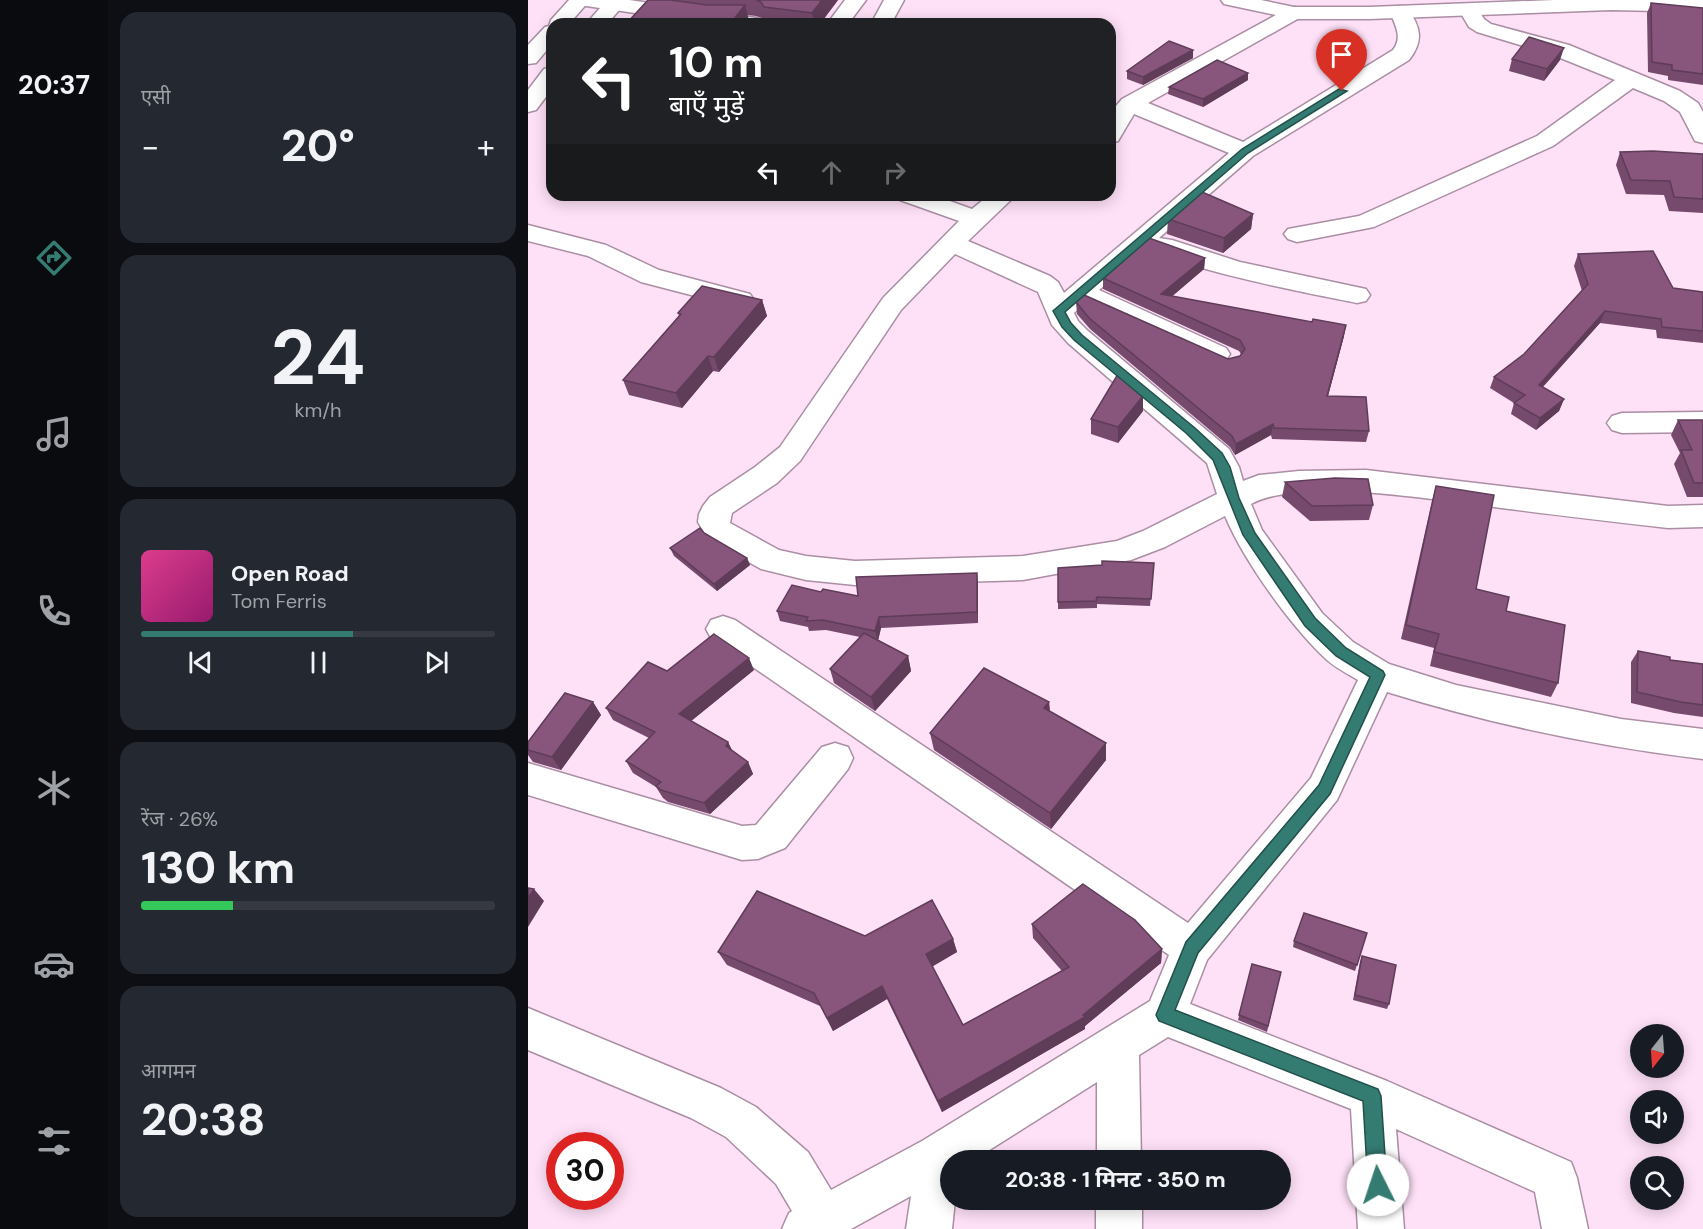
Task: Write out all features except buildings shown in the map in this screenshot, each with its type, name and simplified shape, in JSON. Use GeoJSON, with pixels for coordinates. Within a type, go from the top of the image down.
{"type":"FeatureCollection","features":[{"type":"Feature","properties":{"kind":"street"},"geometry":{"type":"LineString","coordinates":[[564,18],[580,0]]}},
{"type":"Feature","properties":{"kind":"street"},"geometry":{"type":"LineString","coordinates":[[586,0],[754,18]]}},
{"type":"Feature","properties":{"kind":"street"},"geometry":{"type":"LineString","coordinates":[[842,18],[856,0]]}},
{"type":"Feature","properties":{"kind":"street"},"geometry":{"type":"LineString","coordinates":[[885,18],[894,0]]}},
{"type":"Feature","properties":{"kind":"street"},"geometry":{"type":"LineString","coordinates":[[1231,0],[1294,13],[1400,12],[1441,5],[1469,10],[1611,4],[1703,6]]}},
{"type":"Feature","properties":{"kind":"street"},"geometry":{"type":"LineString","coordinates":[[601,18],[616,2]]}},
{"type":"Feature","properties":{"kind":"street"},"geometry":{"type":"LineString","coordinates":[[1469,10],[1479,26],[1562,50],[1672,96],[1690,108],[1703,136]]}},
{"type":"Feature","properties":{"kind":"street"},"geometry":{"type":"LineString","coordinates":[[1400,12],[1410,38],[1408,47],[1401,55],[1245,151],[1070,302],[1066,325],[1218,456],[1249,535],[1310,622],[1341,652],[1378,675],[1456,699],[1610,731],[1703,744]]}},
{"type":"Feature","properties":{"kind":"street"},"geometry":{"type":"LineString","coordinates":[[1116,123],[1130,104],[1294,13]]}},
{"type":"Feature","properties":{"kind":"street"},"geometry":{"type":"LineString","coordinates":[[528,58],[546,38]]}},
{"type":"Feature","properties":{"kind":"street"},"geometry":{"type":"LineString","coordinates":[[528,105],[546,82]]}},
{"type":"Feature","properties":{"kind":"street"},"geometry":{"type":"LineString","coordinates":[[1298,234],[1365,222],[1545,141],[1639,82],[1703,91]]}},
{"type":"Feature","properties":{"kind":"street"},"geometry":{"type":"LineString","coordinates":[[1130,104],[1245,151]]}},
{"type":"Feature","properties":{"kind":"street"},"geometry":{"type":"LineString","coordinates":[[926,201],[976,218]]}},
{"type":"Feature","properties":{"kind":"street"},"geometry":{"type":"LineString","coordinates":[[997,201],[976,218],[892,304],[790,454],[766,475],[721,505],[714,514],[714,522],[719,531],[772,560],[806,568],[890,574],[1023,568],[1120,552],[1154,539],[1259,486],[1299,482],[1366,481],[1668,517],[1703,516]]}},
{"type":"Feature","properties":{"kind":"street"},"geometry":{"type":"LineString","coordinates":[[528,233],[597,250],[650,276],[763,306]]}},
{"type":"Feature","properties":{"kind":"street"},"geometry":{"type":"LineString","coordinates":[[1145,237],[1189,256],[1215,264],[1357,295]]}},
{"type":"Feature","properties":{"kind":"street"},"geometry":{"type":"LineString","coordinates":[[951,243],[1041,282],[1070,302],[1228,359]]}},
{"type":"Feature","properties":{"kind":"street"},"geometry":{"type":"LineString","coordinates":[[1622,423],[1703,422]]}},
{"type":"Feature","properties":{"kind":"street"},"geometry":{"type":"LineString","coordinates":[[723,629],[1192,948]]}},
{"type":"Feature","properties":{"kind":"street"},"geometry":{"type":"LineString","coordinates":[[528,1029],[696,1099],[741,1122],[792,1168],[814,1224],[938,1157],[1165,1015],[1192,948],[1324,789],[1378,675]]}},
{"type":"Feature","properties":{"kind":"street"},"geometry":{"type":"LineString","coordinates":[[528,778],[742,843],[758,842],[772,836],[835,758]]}},
{"type":"Feature","properties":{"kind":"street"},"geometry":{"type":"LineString","coordinates":[[1165,1015],[1372,1096],[1555,1178],[1565,1229]]}},
{"type":"Feature","properties":{"kind":"street"},"geometry":{"type":"LineString","coordinates":[[1118,1043],[1119,1150]]}},
{"type":"Feature","properties":{"kind":"street"},"geometry":{"type":"LineString","coordinates":[[1372,1096],[1381,1229]]}},
{"type":"Feature","properties":{"kind":"street"},"geometry":{"type":"LineString","coordinates":[[929,1229],[938,1157]]}},
{"type":"Feature","properties":{"kind":"street"},"geometry":{"type":"LineString","coordinates":[[1119,1210],[1119,1229]]}},
{"type":"Feature","properties":{"kind":"route"},"geometry":{"type":"LineString","coordinates":[[1342,91],[1245,151],[1059,311],[1066,325],[1078,337],[1218,456],[1249,535],[1310,622],[1341,652],[1378,675],[1324,789],[1192,948],[1165,1015],[1372,1096],[1378,1185]]}}]}
